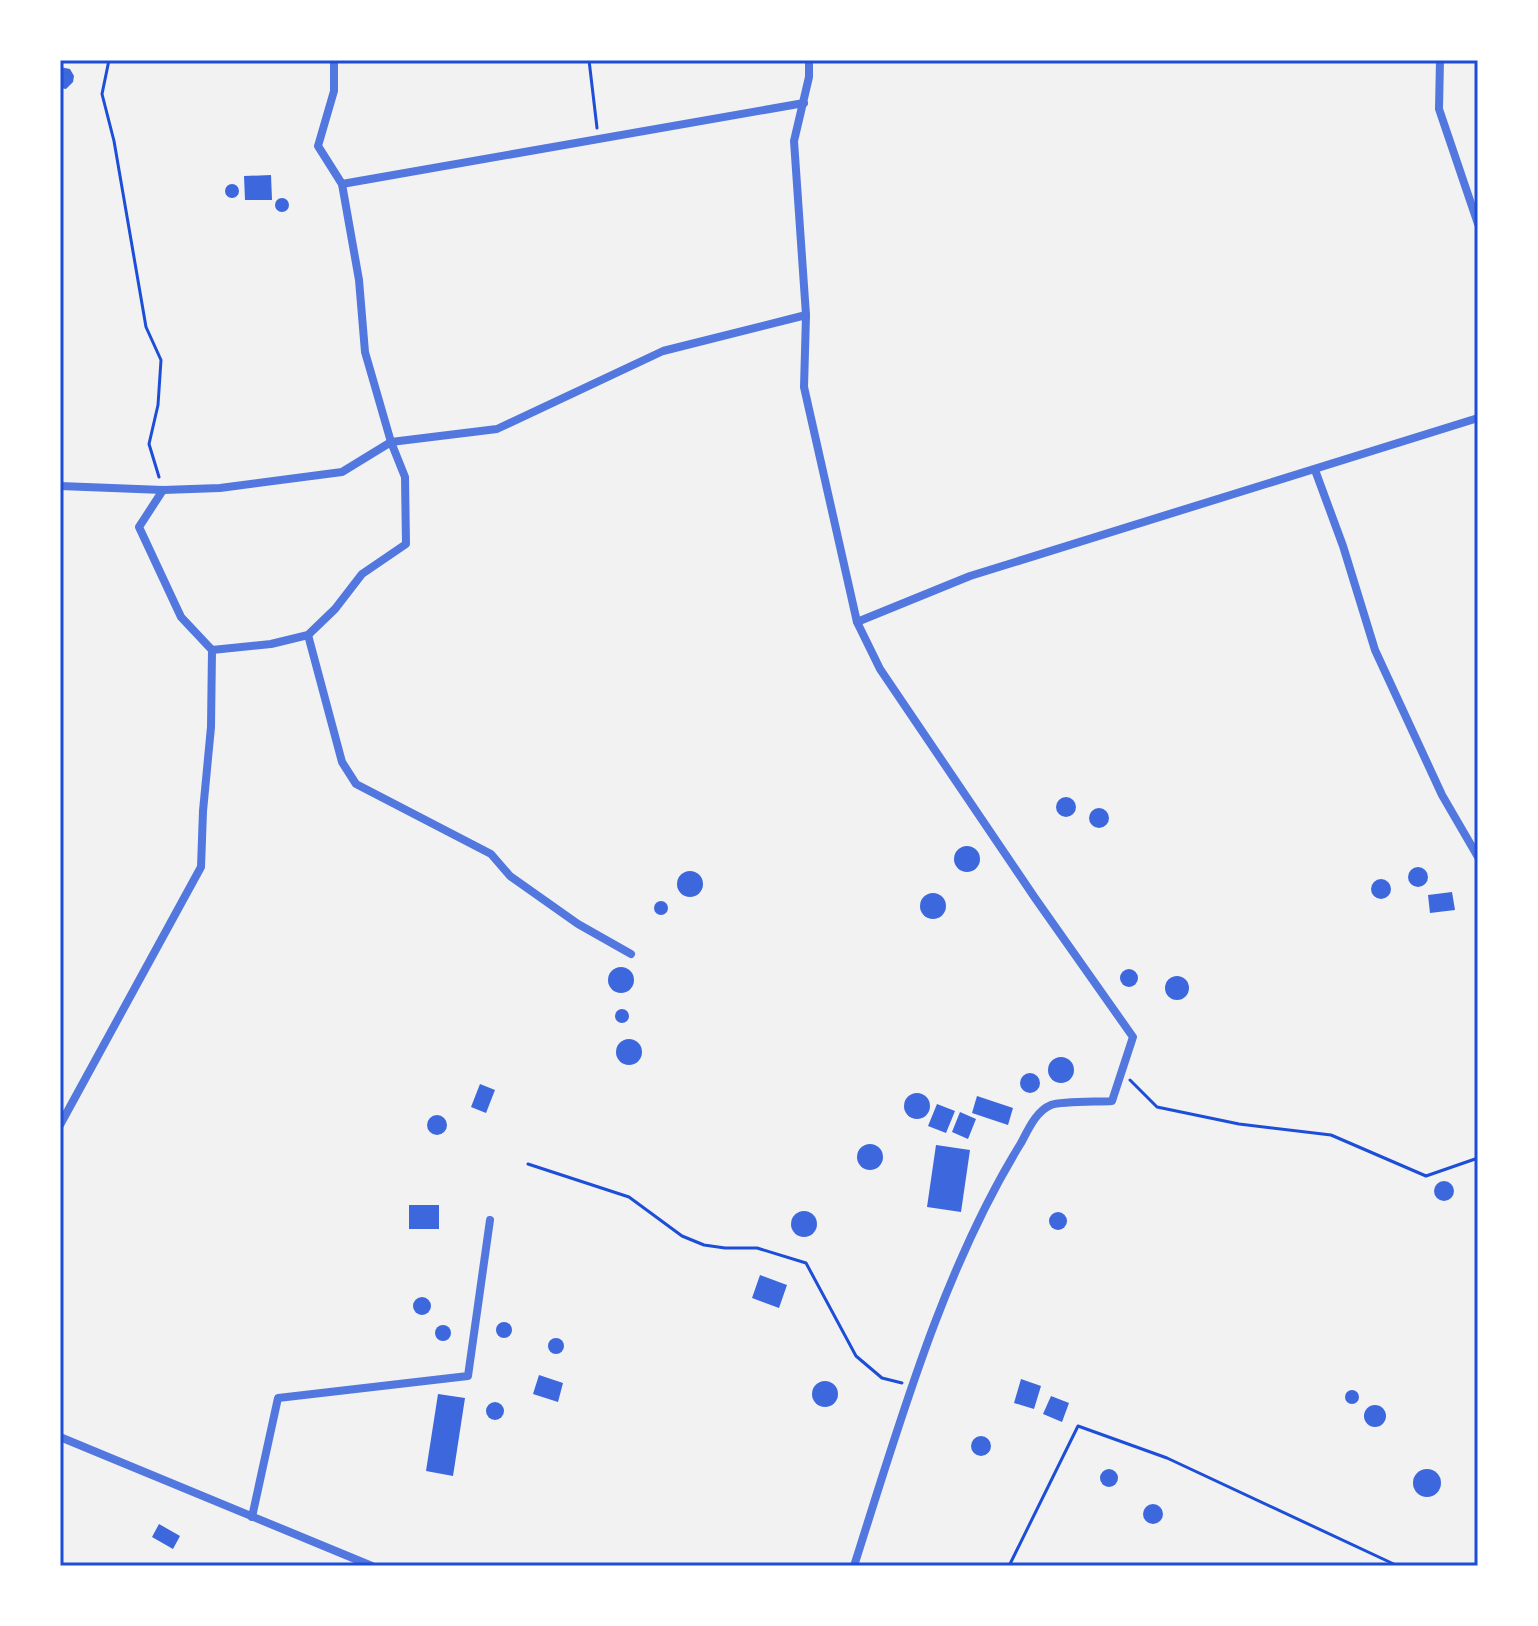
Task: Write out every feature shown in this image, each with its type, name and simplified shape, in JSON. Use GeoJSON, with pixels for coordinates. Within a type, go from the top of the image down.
{"type":"FeatureCollection","features":[{"type":"Feature","properties":{"kind":"street"},"geometry":{"type":"LineString","coordinates":[[212,650],[271,644],[308,635],[335,609],[362,574],[406,544],[405,477],[391,442],[365,352],[359,280],[342,184],[318,146],[334,91],[334,60]]}},
{"type":"Feature","properties":{"kind":"street"},"geometry":{"type":"LineString","coordinates":[[809,60],[809,77],[794,141],[806,315],[804,387],[857,622],[880,669],[1133,1037],[1112,1101],[1051,1105],[1037,1116],[998,1179],[953,1278],[913,1386],[854,1566]]}},
{"type":"Feature","properties":{"kind":"street"},"geometry":{"type":"LineString","coordinates":[[1440,60],[1439,109],[1478,224]]}},
{"type":"Feature","properties":{"kind":"street"},"geometry":{"type":"LineString","coordinates":[[342,184],[804,103]]}},
{"type":"Feature","properties":{"kind":"street"},"geometry":{"type":"LineString","coordinates":[[60,486],[163,490],[220,488],[342,472],[391,442],[497,429],[663,351],[806,315]]}},
{"type":"Feature","properties":{"kind":"street"},"geometry":{"type":"LineString","coordinates":[[857,622],[970,576],[1478,418]]}},
{"type":"Feature","properties":{"kind":"street"},"geometry":{"type":"LineString","coordinates":[[1315,470],[1343,546],[1375,650],[1442,795],[1478,857]]}},
{"type":"Feature","properties":{"kind":"street"},"geometry":{"type":"LineString","coordinates":[[60,1125],[201,867],[211,727],[212,650],[181,617],[139,527],[163,490]]}},
{"type":"Feature","properties":{"kind":"street"},"geometry":{"type":"LineString","coordinates":[[308,635],[342,762],[356,784],[491,854],[510,876],[578,924],[631,954]]}},
{"type":"Feature","properties":{"kind":"street"},"geometry":{"type":"LineString","coordinates":[[252,1517],[278,1398],[468,1376],[490,1220]]}},
{"type":"Feature","properties":{"kind":"street"},"geometry":{"type":"LineString","coordinates":[[60,1437],[372,1566]]}},
{"type":"Feature","properties":{"kind":"path"},"geometry":{"type":"LineString","coordinates":[[109,60],[102,94],[114,141],[146,327],[161,360],[158,405],[149,444],[163,490]]}},
{"type":"Feature","properties":{"kind":"path"},"geometry":{"type":"LineString","coordinates":[[589,60],[598,139]]}},
{"type":"Feature","properties":{"kind":"path"},"geometry":{"type":"LineString","coordinates":[[1121,1072],[1157,1107],[1239,1124],[1331,1135],[1426,1176],[1478,1158]]}},
{"type":"Feature","properties":{"kind":"path"},"geometry":{"type":"LineString","coordinates":[[528,1164],[629,1197],[682,1236],[704,1245],[757,1248],[806,1263],[856,1356],[882,1378],[913,1386]]}},
{"type":"Feature","properties":{"kind":"path"},"geometry":{"type":"LineString","coordinates":[[1009,1566],[1078,1426],[1167,1458],[1398,1566]]}},
{"type":"Feature","properties":{"kind":"building"},"geometry":{"type":"Polygon","coordinates":[[[60,67],[70,69],[74,76],[66,89],[60,88],[60,67]]]}},
{"type":"Feature","properties":{"kind":"building"},"geometry":{"type":"Polygon","coordinates":[[[271,175],[272,200],[245,200],[244,176],[271,175]]]}},
{"type":"Feature","properties":{"kind":"building"},"geometry":{"type":"Polygon","coordinates":[[[232,184],[239,191],[232,198],[225,191],[232,184]]]}},
{"type":"Feature","properties":{"kind":"building"},"geometry":{"type":"Polygon","coordinates":[[[282,198],[289,205],[282,212],[275,205],[282,198]]]}},
{"type":"Feature","properties":{"kind":"building"},"geometry":{"type":"Polygon","coordinates":[[[1066,797],[1073,800],[1076,807],[1073,814],[1066,817],[1059,814],[1056,807],[1059,800],[1066,797]]]}},
{"type":"Feature","properties":{"kind":"building"},"geometry":{"type":"Polygon","coordinates":[[[1099,808],[1106,811],[1109,818],[1106,825],[1099,828],[1092,825],[1089,818],[1092,811],[1099,808]]]}},
{"type":"Feature","properties":{"kind":"building"},"geometry":{"type":"Polygon","coordinates":[[[967,846],[976,850],[980,859],[976,868],[967,872],[958,868],[954,859],[958,850],[967,846]]]}},
{"type":"Feature","properties":{"kind":"building"},"geometry":{"type":"Polygon","coordinates":[[[1418,867],[1425,870],[1428,877],[1425,884],[1418,887],[1411,884],[1408,877],[1411,870],[1418,867]]]}},
{"type":"Feature","properties":{"kind":"building"},"geometry":{"type":"Polygon","coordinates":[[[690,871],[699,875],[703,884],[699,893],[690,897],[681,893],[677,884],[681,875],[690,871]]]}},
{"type":"Feature","properties":{"kind":"building"},"geometry":{"type":"Polygon","coordinates":[[[1381,879],[1388,882],[1391,889],[1388,896],[1381,899],[1374,896],[1371,889],[1374,882],[1381,879]]]}},
{"type":"Feature","properties":{"kind":"building"},"geometry":{"type":"Polygon","coordinates":[[[1452,892],[1455,910],[1430,913],[1428,895],[1452,892]]]}},
{"type":"Feature","properties":{"kind":"building"},"geometry":{"type":"Polygon","coordinates":[[[933,893],[942,897],[946,906],[942,915],[933,919],[924,915],[920,906],[924,897],[933,893]]]}},
{"type":"Feature","properties":{"kind":"building"},"geometry":{"type":"Polygon","coordinates":[[[661,901],[668,908],[661,915],[654,908],[661,901]]]}},
{"type":"Feature","properties":{"kind":"building"},"geometry":{"type":"Polygon","coordinates":[[[621,967],[630,971],[634,980],[630,989],[621,993],[612,989],[608,980],[612,971],[621,967]]]}},
{"type":"Feature","properties":{"kind":"building"},"geometry":{"type":"Polygon","coordinates":[[[1125,969],[1133,969],[1138,978],[1136,985],[1125,987],[1120,982],[1120,974],[1125,969]]]}},
{"type":"Feature","properties":{"kind":"building"},"geometry":{"type":"Polygon","coordinates":[[[1177,976],[1186,979],[1189,988],[1186,997],[1177,1000],[1168,997],[1165,988],[1168,979],[1177,976]]]}},
{"type":"Feature","properties":{"kind":"building"},"geometry":{"type":"Polygon","coordinates":[[[622,1009],[629,1016],[622,1023],[615,1016],[622,1009]]]}},
{"type":"Feature","properties":{"kind":"building"},"geometry":{"type":"Polygon","coordinates":[[[629,1039],[638,1043],[642,1052],[638,1061],[629,1065],[620,1061],[616,1052],[620,1043],[629,1039]]]}},
{"type":"Feature","properties":{"kind":"building"},"geometry":{"type":"Polygon","coordinates":[[[1061,1057],[1070,1061],[1074,1070],[1070,1079],[1061,1083],[1052,1079],[1048,1070],[1052,1061],[1061,1057]]]}},
{"type":"Feature","properties":{"kind":"building"},"geometry":{"type":"Polygon","coordinates":[[[1030,1073],[1037,1076],[1040,1083],[1037,1090],[1030,1093],[1023,1090],[1020,1083],[1023,1076],[1030,1073]]]}},
{"type":"Feature","properties":{"kind":"building"},"geometry":{"type":"Polygon","coordinates":[[[480,1084],[495,1090],[486,1113],[471,1107],[480,1084]]]}},
{"type":"Feature","properties":{"kind":"building"},"geometry":{"type":"Polygon","coordinates":[[[917,1093],[926,1097],[930,1106],[926,1115],[917,1119],[908,1115],[904,1106],[908,1097],[917,1093]]]}},
{"type":"Feature","properties":{"kind":"building"},"geometry":{"type":"Polygon","coordinates":[[[977,1096],[1013,1108],[1008,1125],[972,1113],[977,1096]]]}},
{"type":"Feature","properties":{"kind":"building"},"geometry":{"type":"Polygon","coordinates":[[[937,1104],[955,1111],[946,1133],[928,1126],[937,1104]]]}},
{"type":"Feature","properties":{"kind":"building"},"geometry":{"type":"Polygon","coordinates":[[[960,1112],[976,1119],[968,1139],[952,1132],[960,1112]]]}},
{"type":"Feature","properties":{"kind":"building"},"geometry":{"type":"Polygon","coordinates":[[[433,1115],[441,1115],[447,1125],[441,1135],[433,1135],[427,1129],[427,1121],[433,1115]]]}},
{"type":"Feature","properties":{"kind":"building"},"geometry":{"type":"Polygon","coordinates":[[[870,1144],[879,1148],[883,1157],[879,1166],[870,1170],[861,1166],[857,1157],[861,1148],[870,1144]]]}},
{"type":"Feature","properties":{"kind":"building"},"geometry":{"type":"Polygon","coordinates":[[[936,1145],[970,1150],[961,1212],[927,1207],[936,1145]]]}},
{"type":"Feature","properties":{"kind":"building"},"geometry":{"type":"Polygon","coordinates":[[[1444,1181],[1451,1184],[1454,1191],[1451,1198],[1444,1201],[1437,1198],[1434,1191],[1437,1184],[1444,1181]]]}},
{"type":"Feature","properties":{"kind":"building"},"geometry":{"type":"Polygon","coordinates":[[[409,1205],[439,1205],[439,1229],[409,1229],[409,1205]]]}},
{"type":"Feature","properties":{"kind":"building"},"geometry":{"type":"Polygon","coordinates":[[[804,1211],[813,1215],[817,1224],[813,1233],[804,1237],[795,1233],[791,1224],[795,1215],[804,1211]]]}},
{"type":"Feature","properties":{"kind":"building"},"geometry":{"type":"Polygon","coordinates":[[[1054,1212],[1062,1212],[1067,1221],[1065,1228],[1054,1230],[1049,1225],[1049,1217],[1054,1212]]]}},
{"type":"Feature","properties":{"kind":"building"},"geometry":{"type":"Polygon","coordinates":[[[760,1275],[787,1285],[779,1308],[752,1298],[760,1275]]]}},
{"type":"Feature","properties":{"kind":"building"},"geometry":{"type":"Polygon","coordinates":[[[422,1297],[431,1306],[422,1315],[413,1306],[422,1297]]]}},
{"type":"Feature","properties":{"kind":"building"},"geometry":{"type":"Polygon","coordinates":[[[501,1322],[507,1322],[512,1330],[510,1336],[501,1338],[496,1333],[496,1327],[501,1322]]]}},
{"type":"Feature","properties":{"kind":"building"},"geometry":{"type":"Polygon","coordinates":[[[440,1325],[446,1325],[451,1333],[449,1339],[440,1341],[435,1336],[435,1330],[440,1325]]]}},
{"type":"Feature","properties":{"kind":"building"},"geometry":{"type":"Polygon","coordinates":[[[553,1338],[559,1338],[564,1346],[562,1352],[553,1354],[548,1349],[548,1343],[553,1338]]]}},
{"type":"Feature","properties":{"kind":"building"},"geometry":{"type":"Polygon","coordinates":[[[539,1375],[563,1383],[558,1402],[533,1394],[539,1375]]]}},
{"type":"Feature","properties":{"kind":"building"},"geometry":{"type":"Polygon","coordinates":[[[1021,1379],[1041,1386],[1034,1409],[1014,1403],[1021,1379]]]}},
{"type":"Feature","properties":{"kind":"building"},"geometry":{"type":"Polygon","coordinates":[[[825,1381],[834,1385],[838,1394],[834,1403],[825,1407],[816,1403],[812,1394],[816,1385],[825,1381]]]}},
{"type":"Feature","properties":{"kind":"building"},"geometry":{"type":"Polygon","coordinates":[[[1352,1390],[1359,1397],[1352,1404],[1345,1397],[1352,1390]]]}},
{"type":"Feature","properties":{"kind":"building"},"geometry":{"type":"Polygon","coordinates":[[[438,1394],[465,1398],[453,1476],[426,1471],[438,1394]]]}},
{"type":"Feature","properties":{"kind":"building"},"geometry":{"type":"Polygon","coordinates":[[[1051,1396],[1069,1403],[1062,1422],[1043,1414],[1051,1396]]]}},
{"type":"Feature","properties":{"kind":"building"},"geometry":{"type":"Polygon","coordinates":[[[495,1402],[504,1411],[495,1420],[486,1411],[495,1402]]]}},
{"type":"Feature","properties":{"kind":"building"},"geometry":{"type":"Polygon","coordinates":[[[1375,1405],[1383,1408],[1386,1416],[1383,1424],[1375,1427],[1367,1424],[1364,1416],[1367,1408],[1375,1405]]]}},
{"type":"Feature","properties":{"kind":"building"},"geometry":{"type":"Polygon","coordinates":[[[981,1436],[988,1439],[991,1446],[988,1453],[981,1456],[974,1453],[971,1446],[974,1439],[981,1436]]]}},
{"type":"Feature","properties":{"kind":"building"},"geometry":{"type":"Polygon","coordinates":[[[1105,1469],[1113,1469],[1118,1478],[1116,1485],[1105,1487],[1100,1482],[1100,1474],[1105,1469]]]}},
{"type":"Feature","properties":{"kind":"building"},"geometry":{"type":"Polygon","coordinates":[[[1427,1469],[1437,1473],[1441,1483],[1437,1493],[1427,1497],[1417,1493],[1413,1483],[1417,1473],[1427,1469]]]}},
{"type":"Feature","properties":{"kind":"building"},"geometry":{"type":"Polygon","coordinates":[[[1153,1504],[1160,1507],[1163,1514],[1160,1521],[1153,1524],[1146,1521],[1143,1514],[1146,1507],[1153,1504]]]}},
{"type":"Feature","properties":{"kind":"building"},"geometry":{"type":"Polygon","coordinates":[[[159,1524],[180,1536],[173,1549],[152,1537],[159,1524]]]}}]}
